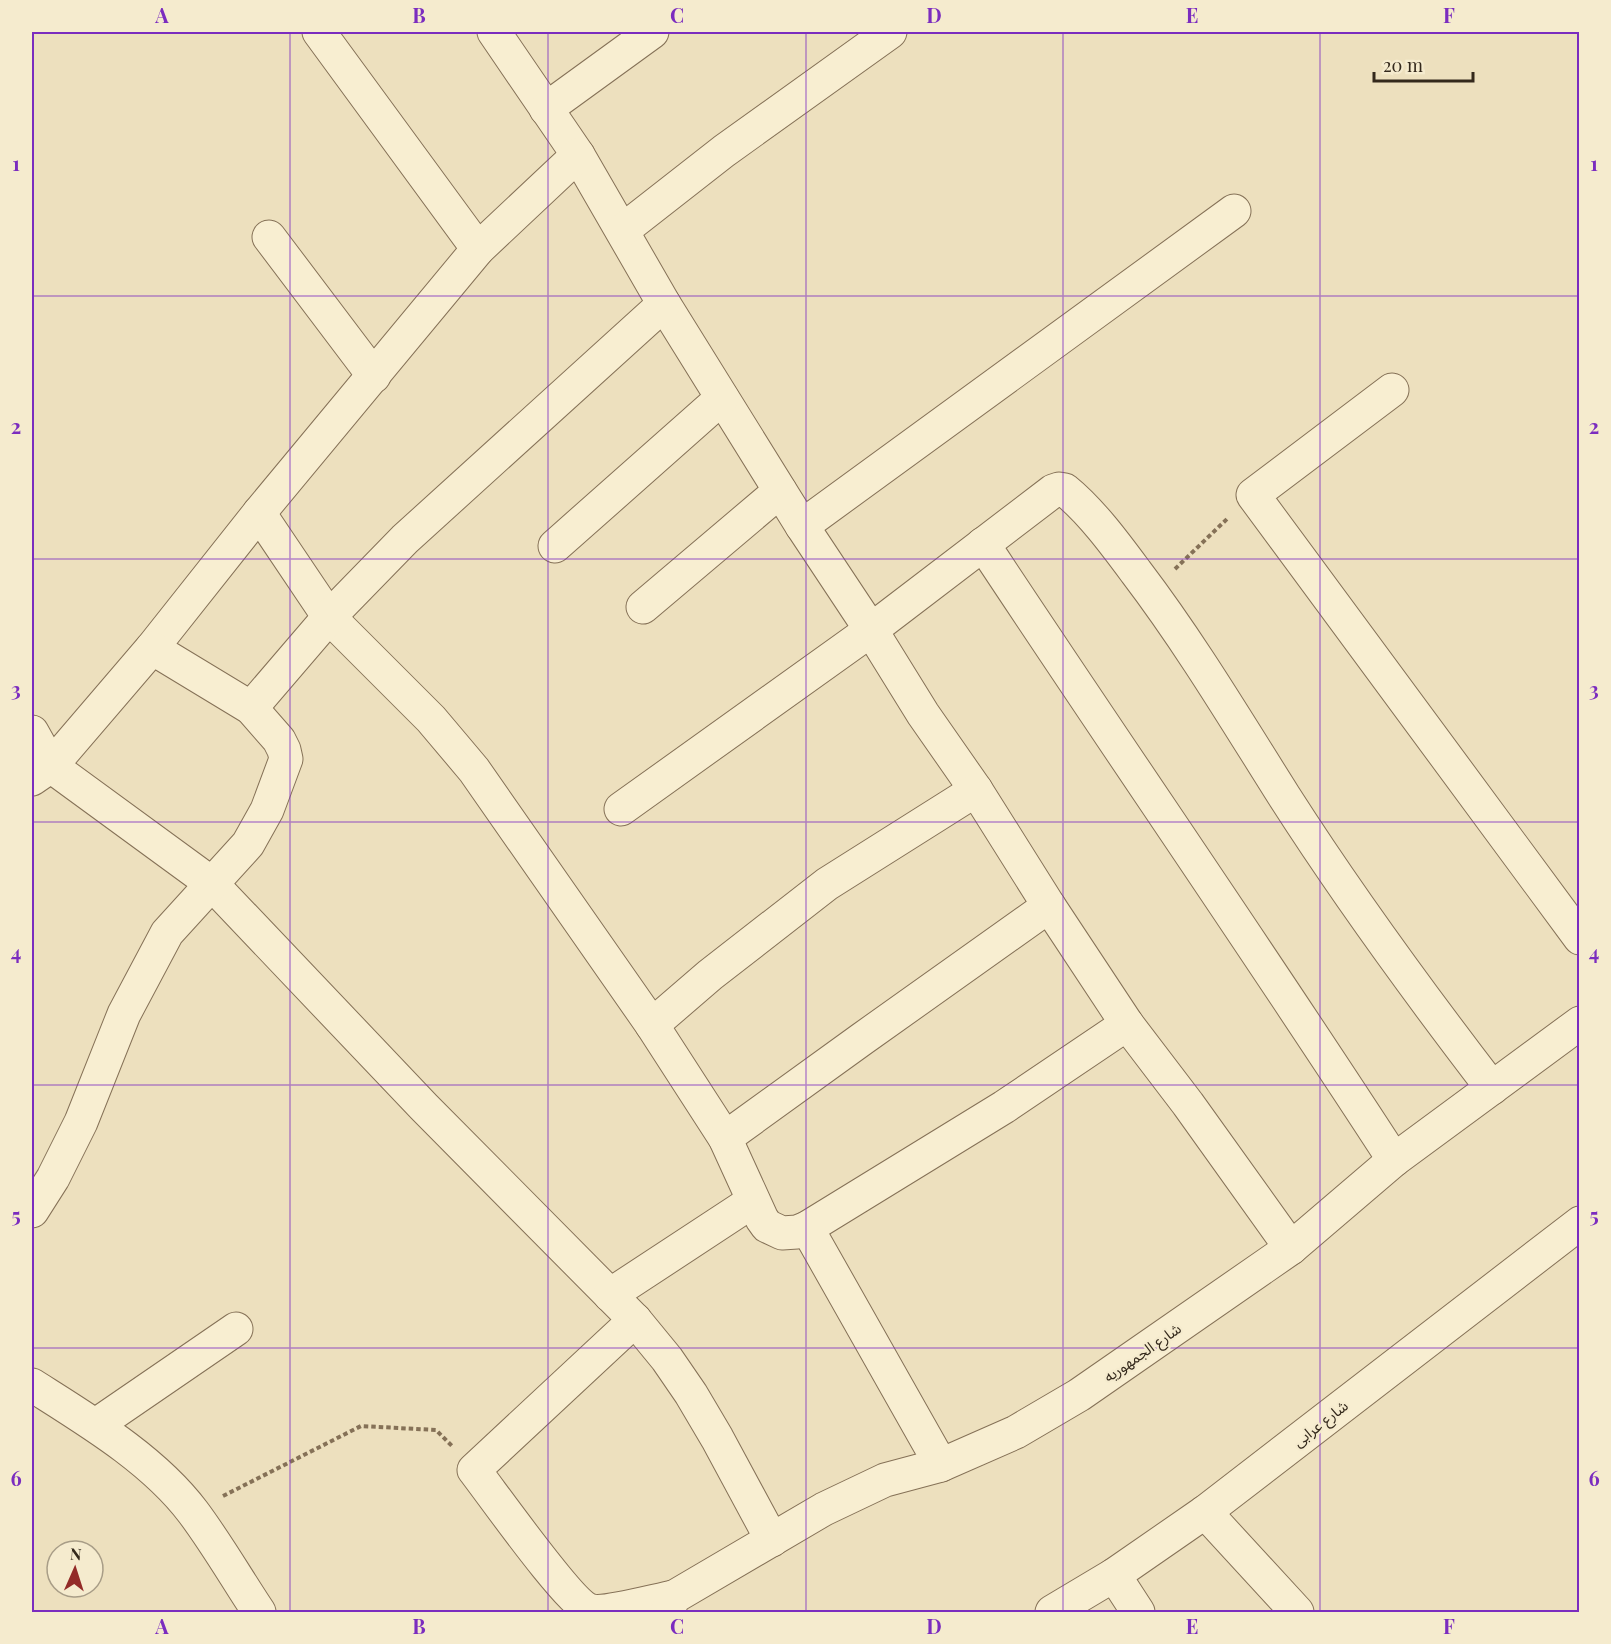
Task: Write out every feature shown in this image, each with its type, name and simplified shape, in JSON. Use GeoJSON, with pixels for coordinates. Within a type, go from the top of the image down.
{"type":"FeatureCollection","features":[{"type":"Feature","properties":{"kind":"street"},"geometry":{"type":"LineString","coordinates":[[319,32],[478,249]]}},
{"type":"Feature","properties":{"kind":"street"},"geometry":{"type":"LineString","coordinates":[[496,32],[578,155],[664,304],[722,398],[923,714],[976,789],[1049,906],[1127,1024],[1188,1104],[1291,1248]]}},
{"type":"Feature","properties":{"kind":"street"},"geometry":{"type":"LineString","coordinates":[[546,109],[652,32]]}},
{"type":"Feature","properties":{"kind":"street"},"geometry":{"type":"LineString","coordinates":[[623,230],[724,151],[890,32]]}},
{"type":"Feature","properties":{"kind":"street"},"geometry":{"type":"LineString","coordinates":[[41,772],[152,648],[259,513],[478,249],[578,155]]}},
{"type":"Feature","properties":{"kind":"street"},"geometry":{"type":"LineString","coordinates":[[802,526],[1234,212]]}},
{"type":"Feature","properties":{"kind":"street"},"geometry":{"type":"LineString","coordinates":[[269,237],[374,376]]}},
{"type":"Feature","properties":{"kind":"street"},"geometry":{"type":"LineString","coordinates":[[251,708],[329,616],[405,539],[664,304]]}},
{"type":"Feature","properties":{"kind":"street"},"geometry":{"type":"LineString","coordinates":[[1392,390],[1253,495],[1580,938]]}},
{"type":"Feature","properties":{"kind":"street"},"geometry":{"type":"LineString","coordinates":[[555,546],[722,398]]}},
{"type":"Feature","properties":{"kind":"street"},"geometry":{"type":"LineString","coordinates":[[621,809],[871,630],[1053,492],[1059,489],[1065,490],[1116,546],[1151,593],[1208,676],[1292,809],[1424,1000],[1492,1088]]}},
{"type":"Feature","properties":{"kind":"street"},"geometry":{"type":"LineString","coordinates":[[643,607],[780,491]]}},
{"type":"Feature","properties":{"kind":"street"},"geometry":{"type":"LineString","coordinates":[[259,513],[329,616],[431,720],[474,770],[652,1026],[725,1138],[762,1219],[773,1231],[788,1234],[807,1228],[1004,1107],[1127,1024]]}},
{"type":"Feature","properties":{"kind":"street"},"geometry":{"type":"LineString","coordinates":[[983,544],[1323,1050],[1394,1160]]}},
{"type":"Feature","properties":{"kind":"street"},"geometry":{"type":"LineString","coordinates":[[32,1211],[53,1178],[81,1122],[124,1014],[150,963],[167,933],[248,844],[267,810],[286,759],[279,740],[251,708],[152,648]]}},
{"type":"Feature","properties":{"kind":"street"},"geometry":{"type":"LineString","coordinates":[[32,732],[41,772],[211,883],[424,1107],[635,1320],[667,1359],[691,1394],[772,1540]]}},
{"type":"Feature","properties":{"kind":"street"},"geometry":{"type":"LineString","coordinates":[[652,1026],[710,975],[826,884],[976,789]]}},
{"type":"Feature","properties":{"kind":"street"},"geometry":{"type":"LineString","coordinates":[[725,1138],[1049,906]]}},
{"type":"Feature","properties":{"kind":"street","name":"شارع الجمهوريه"},"geometry":{"type":"LineString","coordinates":[[579,1610],[605,1612],[671,1605],[824,1509],[885,1480],[941,1465],[1016,1432],[1079,1395],[1291,1248],[1394,1160],[1580,1023]]}},
{"type":"Feature","properties":{"kind":"street"},"geometry":{"type":"LineString","coordinates":[[610,1295],[753,1201]]}},
{"type":"Feature","properties":{"kind":"street","name":"شارع عرابى"},"geometry":{"type":"LineString","coordinates":[[1052,1612],[1114,1575],[1205,1512],[1580,1223]]}},
{"type":"Feature","properties":{"kind":"street"},"geometry":{"type":"LineString","coordinates":[[807,1228],[941,1465]]}},
{"type":"Feature","properties":{"kind":"street"},"geometry":{"type":"LineString","coordinates":[[579,1610],[474,1470],[635,1320]]}},
{"type":"Feature","properties":{"kind":"street"},"geometry":{"type":"LineString","coordinates":[[96,1425],[236,1329]]}},
{"type":"Feature","properties":{"kind":"street"},"geometry":{"type":"LineString","coordinates":[[32,1385],[96,1425],[153,1470],[193,1511],[259,1612]]}},
{"type":"Feature","properties":{"kind":"street"},"geometry":{"type":"LineString","coordinates":[[1205,1512],[1297,1612]]}},
{"type":"Feature","properties":{"kind":"street"},"geometry":{"type":"LineString","coordinates":[[1114,1575],[1138,1612]]}},
{"type":"Feature","properties":{"kind":"path"},"geometry":{"type":"LineString","coordinates":[[1151,593],[1253,495]]}},
{"type":"Feature","properties":{"kind":"path"},"geometry":{"type":"LineString","coordinates":[[193,1511],[361,1426],[436,1430],[474,1470]]}}]}
